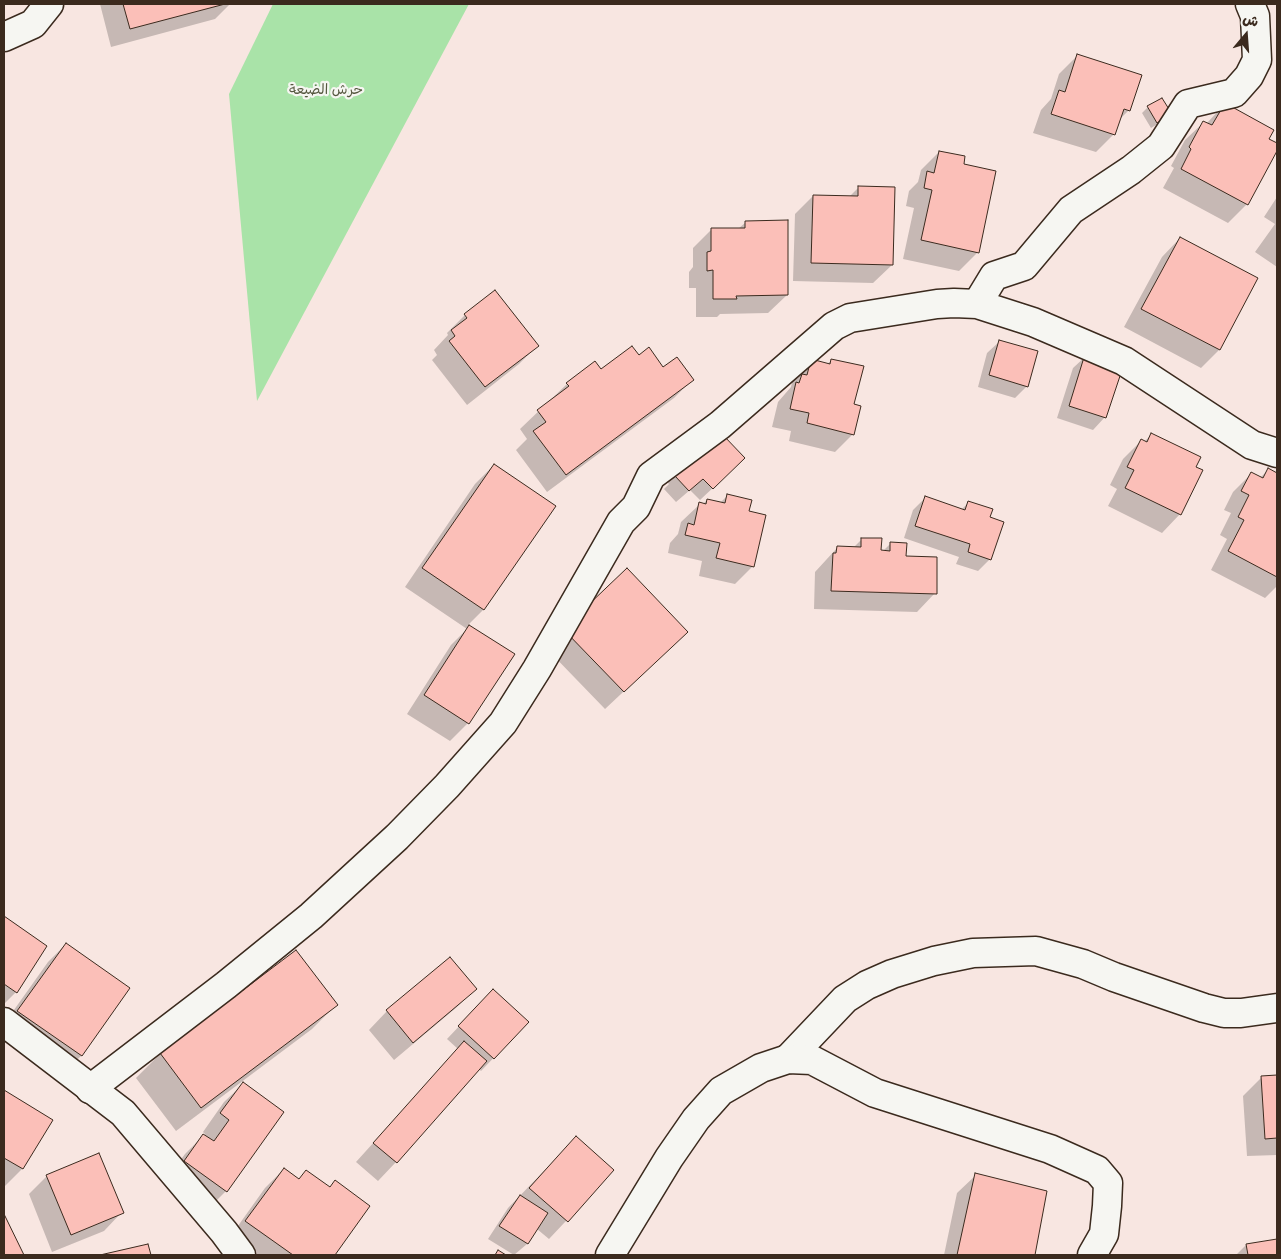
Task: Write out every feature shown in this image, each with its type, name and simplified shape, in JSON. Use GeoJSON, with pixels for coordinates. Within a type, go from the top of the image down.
{"type":"FeatureCollection","features":[{"type":"Feature","properties":{"kind":"street"},"geometry":{"type":"LineString","coordinates":[[4,36],[33,24],[49,4]]}},
{"type":"Feature","properties":{"kind":"street"},"geometry":{"type":"LineString","coordinates":[[977,304],[994,276],[1024,266],[1071,210],[1131,170],[1161,146],[1188,104],[1234,93],[1249,76],[1257,60],[1256,16],[1250,4]]}},
{"type":"Feature","properties":{"kind":"street"},"geometry":{"type":"LineString","coordinates":[[1257,33],[1277,55]]}},
{"type":"Feature","properties":{"kind":"street"},"geometry":{"type":"LineString","coordinates":[[90,1089],[226,985],[311,916],[398,837],[503,723],[537,669],[621,522],[636,507],[651,476],[720,424],[834,326],[850,318],[937,304],[977,304],[1033,322],[1124,361],[1252,445],[1277,453]]}},
{"type":"Feature","properties":{"kind":"street"},"geometry":{"type":"LineString","coordinates":[[788,1059],[845,999],[867,986],[901,971],[934,961],[973,953],[1036,951],[1083,964],[1114,977],[1224,1013],[1241,1013],[1277,1008]]}},
{"type":"Feature","properties":{"kind":"street"},"geometry":{"type":"LineString","coordinates":[[4,1022],[123,1113],[218,1224],[241,1255]]}},
{"type":"Feature","properties":{"kind":"street"},"geometry":{"type":"LineString","coordinates":[[610,1255],[669,1158],[696,1119],[721,1091],[761,1068],[788,1059],[812,1060],[876,1093],[1050,1149],[1097,1170],[1108,1183],[1107,1206],[1104,1234],[1092,1255]]}},
{"type":"Feature","properties":{"kind":"green space","name":"حرش الضيعة"},"geometry":{"type":"Polygon","coordinates":[[[273,4],[469,4],[257,401],[229,94],[273,4]]]}},
{"type":"Feature","properties":{"kind":"building"},"geometry":{"type":"Polygon","coordinates":[[[123,4],[225,4],[130,29],[123,4]]]}},
{"type":"Feature","properties":{"kind":"building"},"geometry":{"type":"Polygon","coordinates":[[[1077,54],[1142,75],[1130,111],[1124,109],[1115,135],[1051,114],[1059,90],[1065,92],[1077,54]]]}},
{"type":"Feature","properties":{"kind":"building"},"geometry":{"type":"Polygon","coordinates":[[[1162,98],[1172,114],[1157,123],[1147,106],[1162,98]]]}},
{"type":"Feature","properties":{"kind":"building"},"geometry":{"type":"Polygon","coordinates":[[[1225,103],[1274,130],[1269,139],[1277,143],[1277,151],[1248,205],[1181,169],[1191,149],[1189,147],[1203,121],[1212,125],[1225,103]]]}},
{"type":"Feature","properties":{"kind":"building"},"geometry":{"type":"Polygon","coordinates":[[[939,151],[965,156],[964,164],[996,171],[979,253],[921,240],[932,190],[924,188],[927,171],[934,173],[939,151]]]}},
{"type":"Feature","properties":{"kind":"building"},"geometry":{"type":"Polygon","coordinates":[[[858,186],[895,187],[893,265],[811,263],[813,195],[858,196],[858,186]]]}},
{"type":"Feature","properties":{"kind":"building"},"geometry":{"type":"Polygon","coordinates":[[[788,220],[788,295],[736,296],[737,299],[713,299],[713,270],[707,271],[707,252],[711,251],[711,228],[745,228],[745,221],[788,220]]]}},
{"type":"Feature","properties":{"kind":"building"},"geometry":{"type":"Polygon","coordinates":[[[1180,237],[1258,278],[1220,350],[1141,309],[1180,237]]]}},
{"type":"Feature","properties":{"kind":"building"},"geometry":{"type":"Polygon","coordinates":[[[495,290],[539,346],[485,387],[449,341],[455,336],[451,330],[467,318],[464,314],[495,290]]]}},
{"type":"Feature","properties":{"kind":"building"},"geometry":{"type":"Polygon","coordinates":[[[999,340],[1038,351],[1028,387],[989,375],[999,340]]]}},
{"type":"Feature","properties":{"kind":"building"},"geometry":{"type":"Polygon","coordinates":[[[632,346],[639,355],[649,347],[663,367],[677,357],[694,380],[566,475],[533,431],[546,422],[537,410],[569,386],[566,383],[595,361],[601,369],[632,346]]]}},
{"type":"Feature","properties":{"kind":"building"},"geometry":{"type":"Polygon","coordinates":[[[1085,354],[1123,367],[1106,418],[1069,406],[1085,354]]]}},
{"type":"Feature","properties":{"kind":"building"},"geometry":{"type":"Polygon","coordinates":[[[811,359],[830,364],[831,359],[864,366],[854,404],[861,406],[854,435],[807,423],[809,413],[790,409],[796,382],[799,383],[802,374],[807,375],[811,359]]]}},
{"type":"Feature","properties":{"kind":"building"},"geometry":{"type":"Polygon","coordinates":[[[1151,433],[1201,457],[1196,467],[1203,470],[1181,515],[1125,488],[1134,470],[1127,467],[1141,439],[1147,442],[1151,433]]]}},
{"type":"Feature","properties":{"kind":"building"},"geometry":{"type":"Polygon","coordinates":[[[723,435],[745,458],[713,489],[703,479],[689,491],[675,476],[680,472],[676,467],[688,457],[693,463],[723,435]]]}},
{"type":"Feature","properties":{"kind":"building"},"geometry":{"type":"Polygon","coordinates":[[[494,464],[556,506],[484,610],[422,568],[494,464]]]}},
{"type":"Feature","properties":{"kind":"building"},"geometry":{"type":"Polygon","coordinates":[[[1268,468],[1277,473],[1277,577],[1228,551],[1244,520],[1238,517],[1249,495],[1241,491],[1251,472],[1263,478],[1268,468]]]}},
{"type":"Feature","properties":{"kind":"building"},"geometry":{"type":"Polygon","coordinates":[[[727,494],[752,500],[749,511],[766,515],[754,567],[716,558],[720,543],[685,535],[688,523],[694,525],[699,502],[706,504],[707,499],[725,503],[727,494]]]}},
{"type":"Feature","properties":{"kind":"building"},"geometry":{"type":"Polygon","coordinates":[[[925,496],[965,510],[968,501],[993,509],[990,517],[1004,522],[991,560],[968,552],[970,544],[915,526],[925,496]]]}},
{"type":"Feature","properties":{"kind":"building"},"geometry":{"type":"Polygon","coordinates":[[[861,538],[882,538],[881,550],[890,551],[890,542],[907,543],[906,556],[937,557],[937,594],[831,591],[833,553],[836,553],[837,546],[861,547],[861,538]]]}},
{"type":"Feature","properties":{"kind":"building"},"geometry":{"type":"Polygon","coordinates":[[[627,568],[688,632],[624,692],[563,629],[627,568]]]}},
{"type":"Feature","properties":{"kind":"building"},"geometry":{"type":"Polygon","coordinates":[[[469,625],[515,654],[469,724],[424,695],[469,625]]]}},
{"type":"Feature","properties":{"kind":"building"},"geometry":{"type":"Polygon","coordinates":[[[4,916],[47,946],[17,993],[4,984],[4,916]]]}},
{"type":"Feature","properties":{"kind":"building"},"geometry":{"type":"Polygon","coordinates":[[[66,943],[130,988],[82,1056],[17,1011],[66,943]]]}},
{"type":"Feature","properties":{"kind":"building"},"geometry":{"type":"Polygon","coordinates":[[[296,950],[338,1005],[201,1108],[160,1053],[296,950]]]}},
{"type":"Feature","properties":{"kind":"building"},"geometry":{"type":"Polygon","coordinates":[[[450,957],[477,989],[413,1043],[386,1010],[450,957]]]}},
{"type":"Feature","properties":{"kind":"building"},"geometry":{"type":"Polygon","coordinates":[[[493,989],[529,1022],[494,1059],[458,1026],[493,989]]]}},
{"type":"Feature","properties":{"kind":"building"},"geometry":{"type":"Polygon","coordinates":[[[464,1041],[487,1061],[397,1163],[373,1143],[464,1041]]]}},
{"type":"Feature","properties":{"kind":"building"},"geometry":{"type":"Polygon","coordinates":[[[1277,1075],[1277,1138],[1265,1139],[1261,1076],[1277,1075]]]}},
{"type":"Feature","properties":{"kind":"building"},"geometry":{"type":"Polygon","coordinates":[[[243,1082],[284,1112],[227,1192],[184,1161],[203,1134],[214,1141],[229,1120],[220,1113],[243,1082]]]}},
{"type":"Feature","properties":{"kind":"building"},"geometry":{"type":"Polygon","coordinates":[[[4,1090],[53,1120],[23,1169],[4,1158],[4,1090]]]}},
{"type":"Feature","properties":{"kind":"building"},"geometry":{"type":"Polygon","coordinates":[[[576,1136],[614,1170],[568,1222],[529,1188],[576,1136]]]}},
{"type":"Feature","properties":{"kind":"building"},"geometry":{"type":"Polygon","coordinates":[[[99,1153],[124,1213],[71,1235],[46,1175],[99,1153]]]}},
{"type":"Feature","properties":{"kind":"building"},"geometry":{"type":"Polygon","coordinates":[[[284,1168],[299,1179],[306,1170],[330,1187],[335,1180],[370,1206],[335,1255],[293,1255],[245,1221],[284,1168]]]}},
{"type":"Feature","properties":{"kind":"building"},"geometry":{"type":"Polygon","coordinates":[[[975,1173],[1047,1191],[1035,1255],[957,1255],[975,1173]]]}},
{"type":"Feature","properties":{"kind":"building"},"geometry":{"type":"Polygon","coordinates":[[[520,1195],[548,1213],[528,1244],[499,1226],[520,1195]]]}},
{"type":"Feature","properties":{"kind":"building"},"geometry":{"type":"Polygon","coordinates":[[[4,1214],[24,1255],[4,1255],[4,1214]]]}},
{"type":"Feature","properties":{"kind":"building"},"geometry":{"type":"Polygon","coordinates":[[[1277,1239],[1277,1255],[1248,1255],[1246,1244],[1277,1239]]]}},
{"type":"Feature","properties":{"kind":"building"},"geometry":{"type":"Polygon","coordinates":[[[148,1244],[151,1255],[100,1255],[148,1244]]]}},
{"type":"Feature","properties":{"kind":"building"},"geometry":{"type":"Polygon","coordinates":[[[498,1250],[506,1255],[495,1255],[498,1250]]]}}]}
